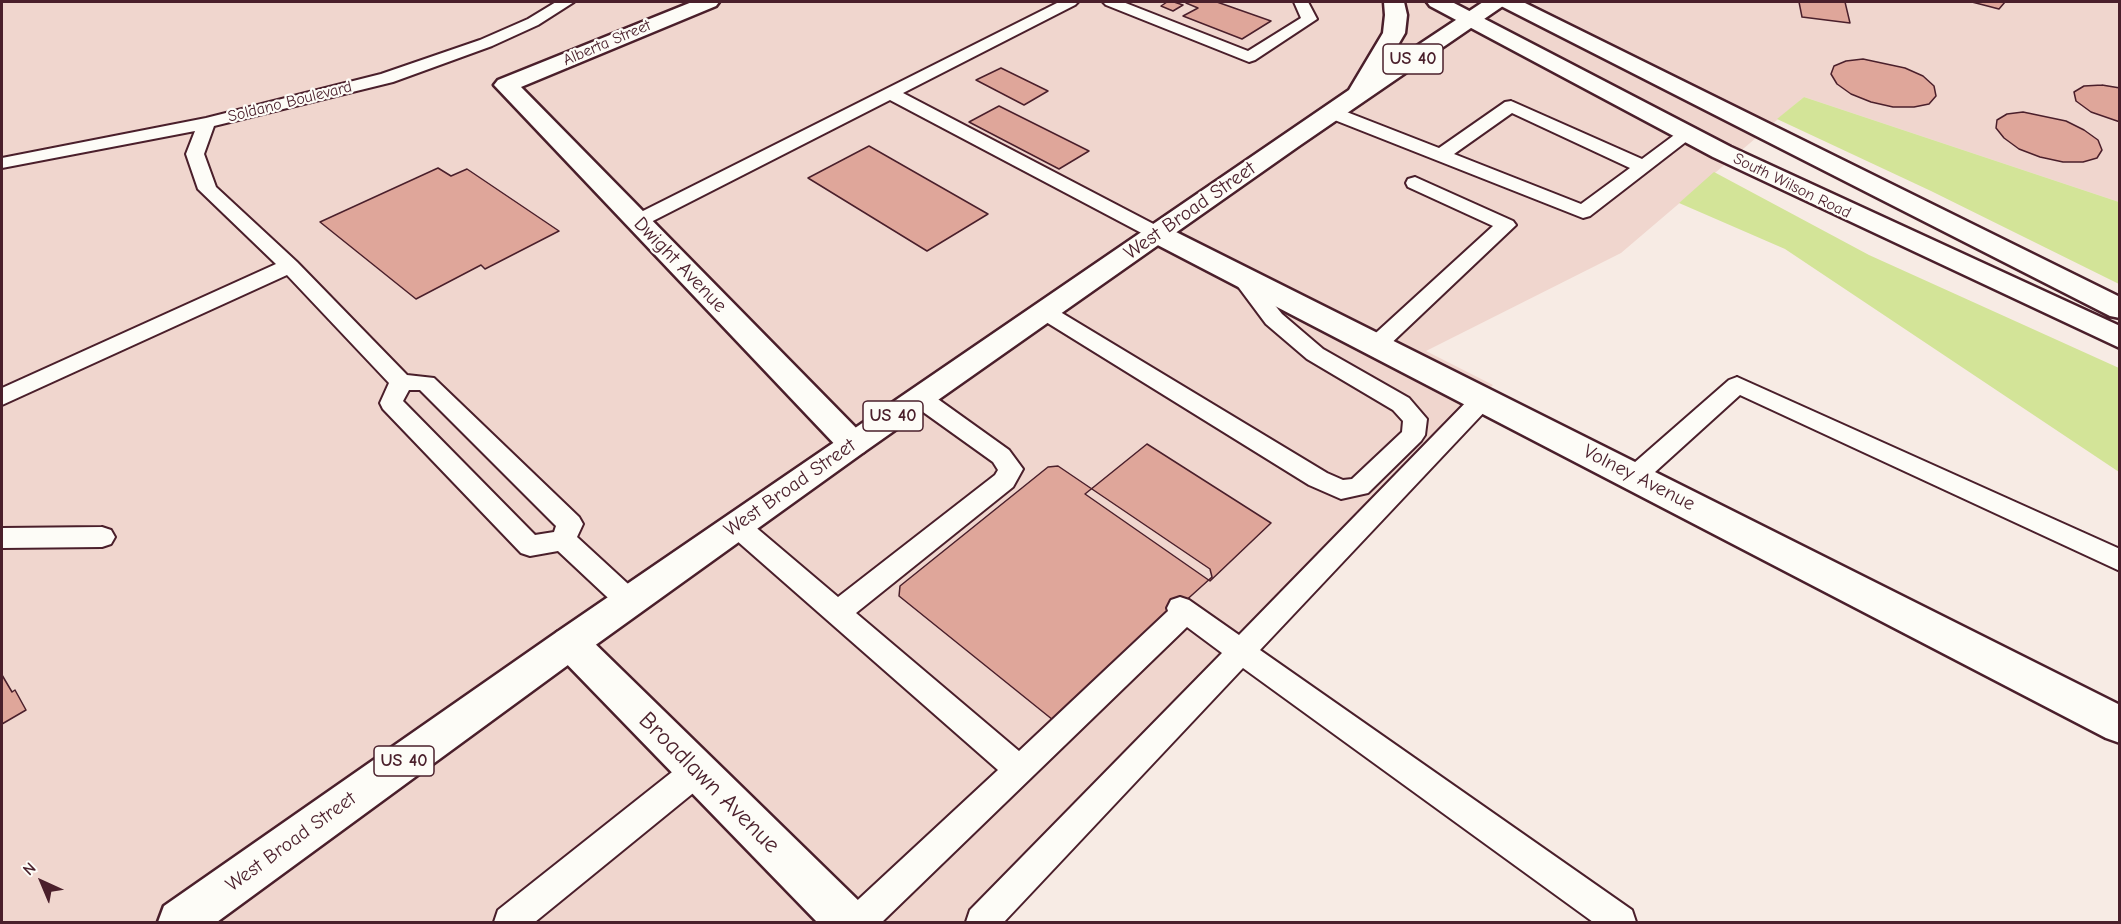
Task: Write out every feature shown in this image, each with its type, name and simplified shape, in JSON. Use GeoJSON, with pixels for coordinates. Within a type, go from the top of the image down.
{"type":"FeatureCollection","features":[{"type":"Feature","properties":{"kind":"main road","name":"Alberta Street"},"geometry":{"type":"LineString","coordinates":[[506,86],[709,2]]}},
{"type":"Feature","properties":{"kind":"main road"},"geometry":{"type":"LineString","coordinates":[[1355,98],[1394,33],[1396,15],[1394,2]]}},
{"type":"Feature","properties":{"kind":"main road","name":"South Wilson Road"},"geometry":{"type":"LineString","coordinates":[[1437,2],[1687,134],[1807,193],[2120,338]]}},
{"type":"Feature","properties":{"kind":"main road","name":"West Broad Street"},"geometry":{"type":"LineString","coordinates":[[180,922],[853,444],[1496,2]]}},
{"type":"Feature","properties":{"kind":"main road","name":"South Wilson Road"},"geometry":{"type":"LineString","coordinates":[[1508,2],[2120,309]]}},
{"type":"Feature","properties":{"kind":"main road","name":"Dwight Avenue"},"geometry":{"type":"LineString","coordinates":[[506,86],[853,444]]}},
{"type":"Feature","properties":{"kind":"main road","name":"Volney Avenue"},"geometry":{"type":"LineString","coordinates":[[1158,234],[2120,725]]}},
{"type":"Feature","properties":{"kind":"main road","name":"Broadlawn Avenue"},"geometry":{"type":"LineString","coordinates":[[570,643],[848,922]]}},
{"type":"Feature","properties":{"kind":"lane","name":"Soldano Boulevard"},"geometry":{"type":"LineString","coordinates":[[2,163],[206,123],[387,78],[439,61],[533,22],[566,2]]}},
{"type":"Feature","properties":{"kind":"lane"},"geometry":{"type":"LineString","coordinates":[[638,221],[1070,2]]}},
{"type":"Feature","properties":{"kind":"lane"},"geometry":{"type":"LineString","coordinates":[[1111,2],[1249,57],[1309,19],[1301,2]]}},
{"type":"Feature","properties":{"kind":"lane"},"geometry":{"type":"LineString","coordinates":[[890,93],[1158,234]]}},
{"type":"Feature","properties":{"kind":"lane"},"geometry":{"type":"LineString","coordinates":[[1440,155],[1511,106],[1644,167]]}},
{"type":"Feature","properties":{"kind":"lane"},"geometry":{"type":"LineString","coordinates":[[1333,113],[1583,212],[1687,134]]}},
{"type":"Feature","properties":{"kind":"lane"},"geometry":{"type":"LineString","coordinates":[[206,123],[195,154],[207,189],[290,266],[401,382],[426,383],[570,524],[563,540]]}},
{"type":"Feature","properties":{"kind":"lane"},"geometry":{"type":"LineString","coordinates":[[1375,346],[1506,225],[1415,183]]}},
{"type":"Feature","properties":{"kind":"lane"},"geometry":{"type":"LineString","coordinates":[[2,397],[290,266]]}},
{"type":"Feature","properties":{"kind":"lane"},"geometry":{"type":"LineString","coordinates":[[1045,312],[1341,490],[1359,487],[1413,435],[1415,419],[1401,404],[1315,354],[1275,320],[1241,278]]}},
{"type":"Feature","properties":{"kind":"lane"},"geometry":{"type":"LineString","coordinates":[[401,382],[391,403],[530,546],[563,540]]}},
{"type":"Feature","properties":{"kind":"lane"},"geometry":{"type":"LineString","coordinates":[[1635,476],[1737,385],[2120,561]]}},
{"type":"Feature","properties":{"kind":"lane"},"geometry":{"type":"LineString","coordinates":[[838,612],[1012,486],[1011,469],[1001,456],[920,398]]}},
{"type":"Feature","properties":{"kind":"lane"},"geometry":{"type":"LineString","coordinates":[[982,922],[1482,400]]}},
{"type":"Feature","properties":{"kind":"lane"},"geometry":{"type":"LineString","coordinates":[[737,526],[1019,770]]}},
{"type":"Feature","properties":{"kind":"lane"},"geometry":{"type":"LineString","coordinates":[[2,538],[102,537]]}},
{"type":"Feature","properties":{"kind":"lane"},"geometry":{"type":"LineString","coordinates":[[563,540],[630,602]]}},
{"type":"Feature","properties":{"kind":"lane"},"geometry":{"type":"LineString","coordinates":[[859,922],[1019,770],[1182,610],[1620,922]]}},
{"type":"Feature","properties":{"kind":"lane"},"geometry":{"type":"LineString","coordinates":[[510,922],[697,771]]}},
{"type":"Feature","properties":{"kind":"shaded area"},"geometry":{"type":"Polygon","coordinates":[[[2,2],[2119,2],[2119,202],[1804,97],[1621,253],[1426,351],[1493,385],[980,922],[2,922],[2,2]]]}},
{"type":"Feature","properties":{"kind":"green space"},"geometry":{"type":"Polygon","coordinates":[[[1804,97],[2119,202],[2119,284],[1931,191],[1777,119],[1804,97]]]}},
{"type":"Feature","properties":{"kind":"green space"},"geometry":{"type":"Polygon","coordinates":[[[1714,172],[1869,255],[2119,368],[2119,472],[1785,249],[1679,203],[1714,172]]]}},
{"type":"Feature","properties":{"kind":"building"},"geometry":{"type":"Polygon","coordinates":[[[1167,2],[1183,5],[1173,11],[1161,6],[1167,2]]]}},
{"type":"Feature","properties":{"kind":"building"},"geometry":{"type":"Polygon","coordinates":[[[1217,2],[1271,21],[1242,39],[1183,16],[1198,8],[1186,3],[1217,2]]]}},
{"type":"Feature","properties":{"kind":"building"},"geometry":{"type":"Polygon","coordinates":[[[1799,2],[1845,2],[1850,23],[1802,17],[1799,2]]]}},
{"type":"Feature","properties":{"kind":"building"},"geometry":{"type":"Polygon","coordinates":[[[1972,2],[2005,2],[1999,9],[1972,2]]]}},
{"type":"Feature","properties":{"kind":"building"},"geometry":{"type":"Polygon","coordinates":[[[1863,59],[1905,68],[1923,76],[1934,86],[1936,96],[1929,104],[1893,107],[1851,94],[1837,84],[1831,74],[1834,66],[1846,61],[1863,59]]]}},
{"type":"Feature","properties":{"kind":"building"},"geometry":{"type":"Polygon","coordinates":[[[1001,68],[1048,91],[1024,105],[976,80],[1001,68]]]}},
{"type":"Feature","properties":{"kind":"building"},"geometry":{"type":"Polygon","coordinates":[[[2102,85],[2120,88],[2120,122],[2091,112],[2076,101],[2074,92],[2084,86],[2102,85]]]}},
{"type":"Feature","properties":{"kind":"building"},"geometry":{"type":"Polygon","coordinates":[[[999,106],[1089,151],[1059,169],[969,122],[999,106]]]}},
{"type":"Feature","properties":{"kind":"building"},"geometry":{"type":"Polygon","coordinates":[[[2023,112],[2066,121],[2098,140],[2102,150],[2097,158],[2083,162],[2063,162],[2019,149],[2004,138],[1996,128],[1997,120],[2007,114],[2023,112]]]}},
{"type":"Feature","properties":{"kind":"building"},"geometry":{"type":"Polygon","coordinates":[[[869,146],[988,214],[927,251],[808,178],[869,146]]]}},
{"type":"Feature","properties":{"kind":"building"},"geometry":{"type":"Polygon","coordinates":[[[438,168],[451,176],[467,169],[559,231],[485,269],[481,265],[416,299],[320,222],[438,168]]]}},
{"type":"Feature","properties":{"kind":"building"},"geometry":{"type":"Polygon","coordinates":[[[1147,444],[1271,523],[1210,581],[1085,494],[1147,444]]]}},
{"type":"Feature","properties":{"kind":"building"},"geometry":{"type":"Polygon","coordinates":[[[1058,466],[1210,569],[1212,577],[1053,720],[899,596],[900,586],[1048,467],[1058,466]]]}},
{"type":"Feature","properties":{"kind":"building"},"geometry":{"type":"Polygon","coordinates":[[[2,675],[12,692],[15,690],[26,710],[2,724],[2,675]]]}}]}
